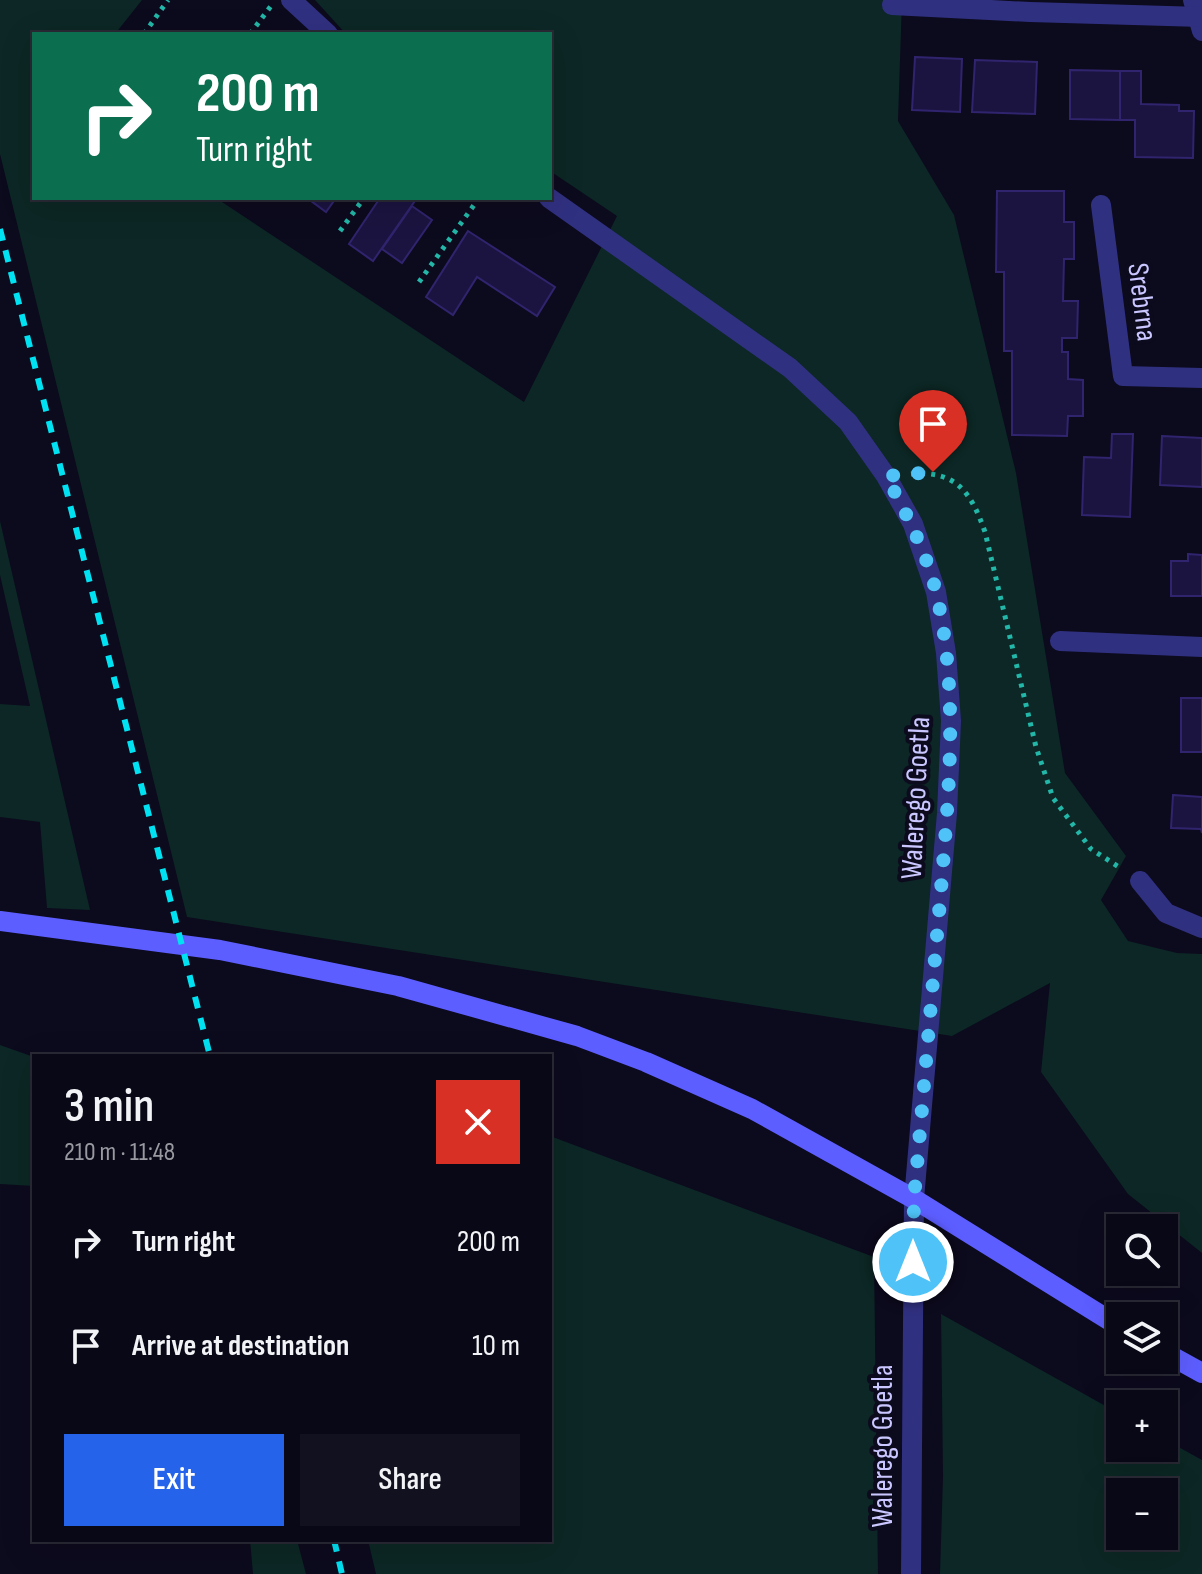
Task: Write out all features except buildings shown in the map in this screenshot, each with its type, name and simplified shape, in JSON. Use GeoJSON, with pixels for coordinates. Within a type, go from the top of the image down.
{"type":"FeatureCollection","features":[{"type":"Feature","properties":{"kind":"main road"},"geometry":{"type":"LineString","coordinates":[[0,921],[220,950],[398,986],[577,1036],[646,1062],[752,1109],[914,1199],[1106,1318]]}},
{"type":"Feature","properties":{"kind":"main road"},"geometry":{"type":"LineString","coordinates":[[1178,1360],[1202,1373]]}},
{"type":"Feature","properties":{"kind":"street"},"geometry":{"type":"LineString","coordinates":[[291,0],[326,32]]}},
{"type":"Feature","properties":{"kind":"street"},"geometry":{"type":"LineString","coordinates":[[892,5],[1028,6],[1199,16]]}},
{"type":"Feature","properties":{"kind":"street","name":"Walerego Goetla"},"geometry":{"type":"LineString","coordinates":[[552,200],[790,368],[848,422],[886,476],[913,524],[936,592],[946,653],[951,721],[946,828],[914,1199],[911,1574]]}},
{"type":"Feature","properties":{"kind":"street","name":"Srebrna"},"geometry":{"type":"LineString","coordinates":[[1101,205],[1123,376],[1202,378]]}},
{"type":"Feature","properties":{"kind":"street"},"geometry":{"type":"LineString","coordinates":[[1060,641],[1202,647]]}},
{"type":"Feature","properties":{"kind":"street"},"geometry":{"type":"LineString","coordinates":[[1140,881],[1166,913],[1202,928]]}},
{"type":"Feature","properties":{"kind":"path"},"geometry":{"type":"LineString","coordinates":[[145,32],[168,0]]}},
{"type":"Feature","properties":{"kind":"path"},"geometry":{"type":"LineString","coordinates":[[251,32],[275,0]]}},
{"type":"Feature","properties":{"kind":"path"},"geometry":{"type":"LineString","coordinates":[[340,231],[363,200]]}},
{"type":"Feature","properties":{"kind":"path"},"geometry":{"type":"LineString","coordinates":[[419,282],[478,200]]}},
{"type":"Feature","properties":{"kind":"path"},"geometry":{"type":"LineString","coordinates":[[886,476],[933,472],[958,484],[975,504],[985,532],[1036,747],[1053,798],[1091,849],[1140,881]]}},
{"type":"Feature","properties":{"kind":"green space"},"geometry":{"type":"Polygon","coordinates":[[[0,0],[142,0],[117,32],[32,32],[32,200],[219,200],[524,402],[617,216],[552,172],[552,32],[344,32],[315,0],[902,0],[898,121],[954,215],[1016,473],[1065,773],[1126,856],[1101,900],[1128,941],[1177,953],[1202,954],[1202,1253],[1178,1234],[1178,1214],[1153,1214],[1128,1194],[1041,1072],[1050,983],[952,1036],[187,917],[0,154],[0,0]]]}},
{"type":"Feature","properties":{"kind":"green space"},"geometry":{"type":"Polygon","coordinates":[[[0,521],[90,910],[47,908],[40,822],[0,817],[0,704],[30,706],[0,575],[0,521]]]}},
{"type":"Feature","properties":{"kind":"green space"},"geometry":{"type":"Polygon","coordinates":[[[0,1045],[32,1056],[32,1186],[0,1184],[0,1045]]]}},
{"type":"Feature","properties":{"kind":"green space"},"geometry":{"type":"Polygon","coordinates":[[[552,1137],[874,1257],[878,1574],[376,1574],[368,1542],[552,1542],[552,1137]]]}},
{"type":"Feature","properties":{"kind":"green space"},"geometry":{"type":"Polygon","coordinates":[[[941,1314],[1106,1406],[1106,1462],[1178,1462],[1178,1447],[1202,1460],[1202,1574],[940,1574],[943,1476],[941,1314]]]}},
{"type":"Feature","properties":{"kind":"green space"},"geometry":{"type":"Polygon","coordinates":[[[250,1542],[298,1542],[306,1574],[253,1574],[250,1542]]]}},
{"type":"Feature","properties":{"kind":"railway"},"geometry":{"type":"LineString","coordinates":[[0,229],[209,1054]]}},
{"type":"Feature","properties":{"kind":"railway"},"geometry":{"type":"LineString","coordinates":[[334,1542],[342,1574]]}},
{"type":"Feature","properties":{"kind":"route"},"geometry":{"type":"LineString","coordinates":[[913,1262],[914,1199],[947,813],[951,721],[946,653],[936,592],[913,524],[886,476],[933,472]]}}]}
